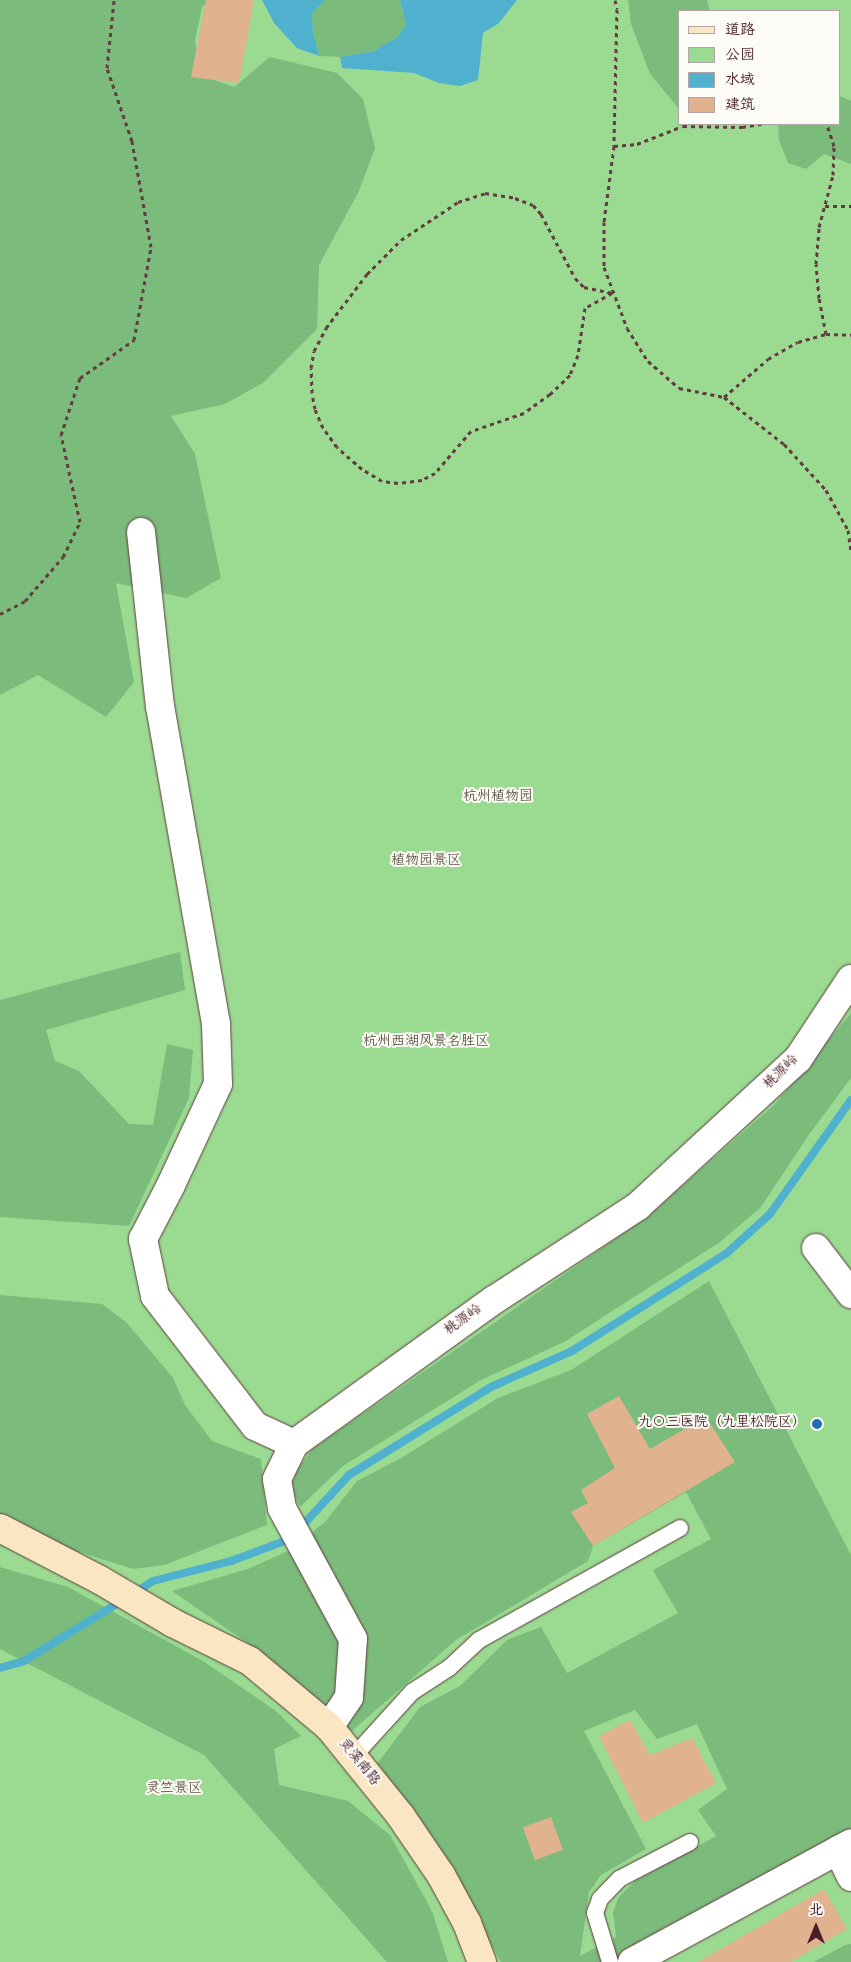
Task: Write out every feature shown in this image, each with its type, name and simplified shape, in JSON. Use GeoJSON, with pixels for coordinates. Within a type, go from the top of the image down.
{"type":"FeatureCollection","features":[{"type":"Feature","properties":{"kind":"main road","name":"灵溪南路"},"geometry":{"type":"LineString","coordinates":[[0,1528],[100,1580],[174,1623],[250,1661],[329,1727],[400,1815],[441,1875],[467,1923],[482,1962]]}},
{"type":"Feature","properties":{"kind":"street"},"geometry":{"type":"LineString","coordinates":[[141,532],[160,706],[216,1024],[218,1084],[171,1185],[143,1238],[155,1296],[255,1426],[294,1444]]}},
{"type":"Feature","properties":{"kind":"street","name":"桃源岭"},"geometry":{"type":"LineString","coordinates":[[329,1727],[349,1697],[353,1639],[282,1508],[277,1479],[294,1444],[494,1300],[638,1206],[798,1059],[851,979]]}},
{"type":"Feature","properties":{"kind":"street"},"geometry":{"type":"LineString","coordinates":[[816,1248],[851,1294]]}},
{"type":"Feature","properties":{"kind":"street"},"geometry":{"type":"LineString","coordinates":[[632,1962],[844,1846],[851,1877]]}},
{"type":"Feature","properties":{"kind":"lane"},"geometry":{"type":"LineString","coordinates":[[353,1757],[412,1692],[449,1668],[479,1640],[680,1528]]}},
{"type":"Feature","properties":{"kind":"lane"},"geometry":{"type":"LineString","coordinates":[[610,1962],[594,1913],[600,1899],[619,1879],[690,1842]]}},
{"type":"Feature","properties":{"kind":"path"},"geometry":{"type":"LineString","coordinates":[[0,614],[25,601],[63,558],[80,522],[61,435],[80,378],[134,340],[151,247],[132,141],[107,68],[114,0]]}},
{"type":"Feature","properties":{"kind":"path"},"geometry":{"type":"LineString","coordinates":[[615,0],[617,10],[614,146],[604,222],[604,267],[612,293],[627,328],[648,362],[679,388],[724,397],[784,444],[826,490],[848,530],[851,552]]}},
{"type":"Feature","properties":{"kind":"path"},"geometry":{"type":"LineString","coordinates":[[614,146],[637,144],[683,126],[742,127],[755,125]]}},
{"type":"Feature","properties":{"kind":"path"},"geometry":{"type":"LineString","coordinates":[[826,334],[819,298],[816,264],[819,227],[833,175],[834,146],[828,125]]}},
{"type":"Feature","properties":{"kind":"path"},"geometry":{"type":"LineString","coordinates":[[485,193],[515,198],[533,205],[541,214],[575,278],[584,288],[612,293],[585,308],[578,355],[570,375],[524,413],[471,431],[436,473],[422,480],[398,483],[382,481],[362,469],[337,447],[323,428],[315,410],[311,368],[314,351],[326,328],[367,274],[401,240],[458,202],[485,193]]}},
{"type":"Feature","properties":{"kind":"path"},"geometry":{"type":"LineString","coordinates":[[825,206],[851,206]]}},
{"type":"Feature","properties":{"kind":"path"},"geometry":{"type":"LineString","coordinates":[[724,397],[768,359],[798,342],[826,334],[851,335]]}},
{"type":"Feature","properties":{"kind":"green space","name":"杭州植物园"},"geometry":{"type":"Polygon","coordinates":[[[0,0],[851,0],[851,1962],[0,1962],[0,0]]]}},
{"type":"Feature","properties":{"kind":"green space"},"geometry":{"type":"Polygon","coordinates":[[[0,0],[209,0],[202,7],[195,40],[200,75],[234,87],[270,57],[337,73],[363,99],[375,148],[359,191],[319,265],[317,329],[263,383],[225,404],[171,416],[195,454],[221,578],[186,598],[116,583],[134,682],[106,717],[38,675],[0,695],[0,0]]]}},
{"type":"Feature","properties":{"kind":"green space"},"geometry":{"type":"Polygon","coordinates":[[[325,0],[400,0],[406,25],[397,37],[374,51],[340,57],[319,56],[313,32],[312,13],[325,0]]]}},
{"type":"Feature","properties":{"kind":"green space"},"geometry":{"type":"Polygon","coordinates":[[[628,0],[707,0],[710,10],[678,10],[678,108],[650,74],[631,24],[628,0]]]}},
{"type":"Feature","properties":{"kind":"green space"},"geometry":{"type":"Polygon","coordinates":[[[841,96],[851,101],[851,164],[824,154],[806,169],[788,163],[779,140],[778,125],[841,125],[841,96]]]}},
{"type":"Feature","properties":{"kind":"green space"},"geometry":{"type":"Polygon","coordinates":[[[180,952],[185,990],[46,1030],[55,1061],[79,1071],[129,1124],[153,1125],[167,1044],[193,1050],[189,1098],[129,1226],[0,1217],[0,1000],[180,952]]]}},
{"type":"Feature","properties":{"kind":"green space"},"geometry":{"type":"Polygon","coordinates":[[[851,1013],[851,1078],[808,1136],[761,1207],[720,1242],[564,1342],[481,1380],[343,1466],[300,1507],[291,1487],[295,1473],[312,1449],[647,1217],[774,1105],[851,1013]]]}},
{"type":"Feature","properties":{"kind":"green space"},"geometry":{"type":"Polygon","coordinates":[[[709,1281],[851,1555],[851,1828],[656,1939],[652,1962],[501,1962],[424,1826],[377,1764],[420,1707],[460,1686],[507,1640],[541,1627],[567,1673],[678,1613],[653,1570],[711,1539],[686,1492],[593,1546],[588,1561],[456,1640],[352,1731],[249,1644],[172,1591],[248,1569],[288,1551],[325,1522],[357,1481],[401,1458],[498,1398],[571,1370],[709,1281]],[[635,1710],[584,1731],[646,1849],[601,1875],[589,1892],[580,1956],[616,1937],[613,1913],[618,1898],[635,1881],[716,1836],[698,1810],[727,1789],[697,1724],[657,1739],[635,1710]]]}},
{"type":"Feature","properties":{"kind":"green space"},"geometry":{"type":"Polygon","coordinates":[[[0,1295],[102,1304],[126,1322],[173,1378],[185,1405],[212,1441],[261,1459],[267,1525],[164,1565],[133,1569],[0,1527],[0,1295]]]}},
{"type":"Feature","properties":{"kind":"green space"},"geometry":{"type":"Polygon","coordinates":[[[0,1567],[68,1587],[203,1661],[276,1711],[301,1736],[274,1749],[279,1785],[348,1801],[390,1835],[432,1911],[448,1962],[387,1962],[204,1755],[0,1649],[0,1567]]]}},
{"type":"Feature","properties":{"kind":"green space"},"geometry":{"type":"Polygon","coordinates":[[[851,1944],[851,1962],[814,1962],[845,1945],[851,1944]]]}},
{"type":"Feature","properties":{"kind":"water"},"geometry":{"type":"Polygon","coordinates":[[[262,0],[325,0],[312,13],[313,32],[319,56],[297,48],[274,23],[262,0]]]}},
{"type":"Feature","properties":{"kind":"water"},"geometry":{"type":"Polygon","coordinates":[[[400,0],[517,0],[499,23],[483,33],[478,80],[460,86],[439,83],[414,73],[342,68],[340,57],[374,51],[397,37],[406,25],[400,0]]]}},
{"type":"Feature","properties":{"kind":"building"},"geometry":{"type":"Polygon","coordinates":[[[206,0],[254,0],[239,83],[191,77],[206,0]]]}},
{"type":"Feature","properties":{"kind":"building"},"geometry":{"type":"Polygon","coordinates":[[[619,1396],[650,1449],[706,1417],[735,1462],[593,1546],[571,1512],[588,1503],[581,1490],[615,1468],[587,1414],[619,1396]]]}},
{"type":"Feature","properties":{"kind":"building"},"geometry":{"type":"Polygon","coordinates":[[[630,1720],[650,1755],[692,1738],[716,1783],[643,1823],[599,1736],[630,1720]]]}},
{"type":"Feature","properties":{"kind":"building"},"geometry":{"type":"Polygon","coordinates":[[[551,1817],[563,1850],[535,1860],[523,1827],[551,1817]]]}},
{"type":"Feature","properties":{"kind":"building"},"geometry":{"type":"Polygon","coordinates":[[[824,1889],[847,1929],[790,1962],[698,1962],[824,1889]]]}},
{"type":"Feature","properties":{"kind":"waterway"},"geometry":{"type":"LineString","coordinates":[[133,1594],[153,1581],[231,1561],[290,1539],[349,1475],[491,1387],[572,1351],[727,1253],[770,1214],[851,1100]]}},
{"type":"Feature","properties":{"kind":"waterway"},"geometry":{"type":"LineString","coordinates":[[0,1668],[24,1661],[123,1600]]}},
{"type":"Feature","properties":{"kind":"place","name":"九〇三医院（九里松院区）"},"geometry":{"type":"Point","coordinates":[817,1424]}},
{"type":"Feature","properties":{"kind":"park label","name":"植物园景区"},"geometry":{"type":"Point","coordinates":[426,862]}},
{"type":"Feature","properties":{"kind":"park label","name":"杭州西湖风景名胜区"},"geometry":{"type":"Point","coordinates":[426,1043]}},
{"type":"Feature","properties":{"kind":"park label","name":"灵竺景区"},"geometry":{"type":"Point","coordinates":[174,1790]}}]}
